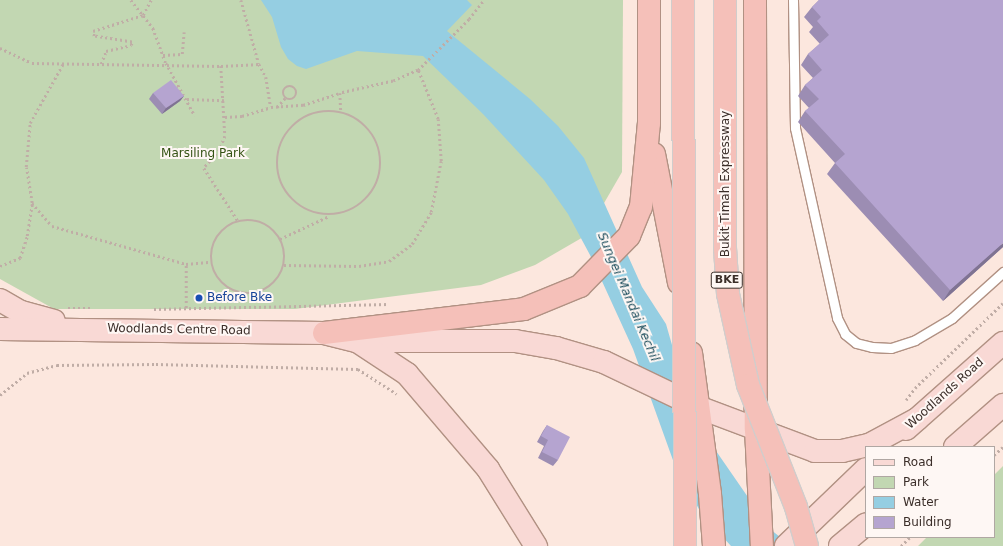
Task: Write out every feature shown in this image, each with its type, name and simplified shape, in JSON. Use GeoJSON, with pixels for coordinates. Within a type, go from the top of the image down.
{"type":"FeatureCollection","features":[{"type":"Feature","properties":{"kind":"highway"},"geometry":{"type":"LineString","coordinates":[[324,333],[524,308],[553,299],[580,286],[629,236],[641,206],[649,123],[649,0]]}},
{"type":"Feature","properties":{"kind":"highway"},"geometry":{"type":"LineString","coordinates":[[683,0],[685,546]]}},
{"type":"Feature","properties":{"kind":"highway","name":"Bukit Timah Expressway"},"geometry":{"type":"LineString","coordinates":[[726,0],[725,248],[728,294],[748,385],[796,506],[808,546]]}},
{"type":"Feature","properties":{"kind":"highway"},"geometry":{"type":"LineString","coordinates":[[755,0],[756,429],[762,546]]}},
{"type":"Feature","properties":{"kind":"highway"},"geometry":{"type":"LineString","coordinates":[[649,123],[697,397],[710,494],[714,546]]}},
{"type":"Feature","properties":{"kind":"main road"},"geometry":{"type":"LineString","coordinates":[[0,300],[29,314],[90,328]]}},
{"type":"Feature","properties":{"kind":"main road","name":"Woodlands Centre Road"},"geometry":{"type":"LineString","coordinates":[[0,328],[90,328],[324,333],[356,341]]}},
{"type":"Feature","properties":{"kind":"main road"},"geometry":{"type":"LineString","coordinates":[[356,341],[515,341],[556,348],[604,362],[655,387],[697,397],[756,429],[802,448],[842,451],[869,445],[909,412]]}},
{"type":"Feature","properties":{"kind":"main road"},"geometry":{"type":"LineString","coordinates":[[356,341],[406,374],[488,469],[536,546]]}},
{"type":"Feature","properties":{"kind":"main road","name":"Woodlands Road"},"geometry":{"type":"LineString","coordinates":[[889,446],[909,412],[1003,343]]}},
{"type":"Feature","properties":{"kind":"main road"},"geometry":{"type":"LineString","coordinates":[[955,446],[1001,410]]}},
{"type":"Feature","properties":{"kind":"main road"},"geometry":{"type":"LineString","coordinates":[[786,546],[865,470]]}},
{"type":"Feature","properties":{"kind":"main road"},"geometry":{"type":"LineString","coordinates":[[845,542],[865,525]]}},
{"type":"Feature","properties":{"kind":"lane"},"geometry":{"type":"LineString","coordinates":[[793,0],[796,128],[837,318],[845,334],[856,343],[872,347],[891,348],[915,340],[952,318],[1003,272]]}},
{"type":"Feature","properties":{"kind":"path"},"geometry":{"type":"LineString","coordinates":[[131,0],[153,28],[166,63],[195,116]]}},
{"type":"Feature","properties":{"kind":"path"},"geometry":{"type":"LineString","coordinates":[[101,64],[106,51],[131,45],[132,42],[94,36],[93,31],[143,15],[151,0]]}},
{"type":"Feature","properties":{"kind":"path"},"geometry":{"type":"LineString","coordinates":[[241,0],[259,64],[266,77],[271,107]]}},
{"type":"Feature","properties":{"kind":"path"},"geometry":{"type":"LineString","coordinates":[[224,118],[242,116],[271,107],[304,105],[340,93],[393,81],[418,70],[469,19],[484,0]]}},
{"type":"Feature","properties":{"kind":"path"},"geometry":{"type":"LineString","coordinates":[[163,55],[182,54],[184,32]]}},
{"type":"Feature","properties":{"kind":"path"},"geometry":{"type":"LineString","coordinates":[[0,48],[32,64],[166,63],[221,66],[259,64]]}},
{"type":"Feature","properties":{"kind":"path"},"geometry":{"type":"LineString","coordinates":[[0,266],[20,258],[27,236],[32,203],[26,167],[30,123],[63,63]]}},
{"type":"Feature","properties":{"kind":"path"},"geometry":{"type":"LineString","coordinates":[[221,66],[224,100],[222,145],[204,168],[238,221]]}},
{"type":"Feature","properties":{"kind":"path"},"geometry":{"type":"LineString","coordinates":[[284,265],[359,266],[389,261],[412,244],[431,212],[441,160],[438,119],[418,70]]}},
{"type":"Feature","properties":{"kind":"path"},"geometry":{"type":"LineString","coordinates":[[277,107],[285,98],[286,88],[295,90],[293,99],[285,98]]}},
{"type":"Feature","properties":{"kind":"path"},"geometry":{"type":"LineString","coordinates":[[340,93],[341,112]]}},
{"type":"Feature","properties":{"kind":"path"},"geometry":{"type":"LineString","coordinates":[[186,99],[224,100]]}},
{"type":"Feature","properties":{"kind":"path"},"geometry":{"type":"LineString","coordinates":[[280,239],[330,215],[347,212],[362,204],[373,191],[380,175],[381,158],[376,141],[366,127],[341,112],[319,112],[303,118],[290,129],[281,143],[277,160],[278,177],[286,192],[297,205],[313,212],[330,215]]}},
{"type":"Feature","properties":{"kind":"path"},"geometry":{"type":"LineString","coordinates":[[32,203],[52,226],[186,264],[212,262]]}},
{"type":"Feature","properties":{"kind":"path"},"geometry":{"type":"LineString","coordinates":[[238,221],[258,221],[274,231],[280,239],[284,247],[284,265],[280,275],[270,286],[256,292],[246,293],[227,287],[220,280],[212,262],[214,242],[220,233],[238,221]]}},
{"type":"Feature","properties":{"kind":"path"},"geometry":{"type":"LineString","coordinates":[[186,264],[186,330]]}},
{"type":"Feature","properties":{"kind":"path"},"geometry":{"type":"LineString","coordinates":[[151,310],[186,307],[396,303]]}},
{"type":"Feature","properties":{"kind":"path"},"geometry":{"type":"LineString","coordinates":[[909,412],[915,388],[1003,303]]}},
{"type":"Feature","properties":{"kind":"path"},"geometry":{"type":"LineString","coordinates":[[61,308],[99,309]]}},
{"type":"Feature","properties":{"kind":"path"},"geometry":{"type":"LineString","coordinates":[[0,395],[27,373],[57,365],[156,364],[358,369],[400,397]]}},
{"type":"Feature","properties":{"kind":"path"},"geometry":{"type":"LineString","coordinates":[[995,454],[1003,447]]}},
{"type":"Feature","properties":{"kind":"path"},"geometry":{"type":"LineString","coordinates":[[901,546],[909,538]]}},
{"type":"Feature","properties":{"kind":"green space","name":"Marsiling Park"},"geometry":{"type":"Polygon","coordinates":[[[0,0],[623,0],[622,172],[585,236],[535,265],[481,285],[295,309],[54,309],[0,279],[0,0]]]}},
{"type":"Feature","properties":{"kind":"green space"},"geometry":{"type":"Polygon","coordinates":[[[1003,466],[1003,546],[918,546],[926,538],[995,538],[995,474],[1003,466]]]}},
{"type":"Feature","properties":{"kind":"water","name":"Sungei Mandai Kechil"},"geometry":{"type":"Polygon","coordinates":[[[261,0],[467,0],[472,5],[447,31],[530,99],[558,126],[584,158],[642,287],[666,324],[674,352],[714,448],[770,529],[791,546],[731,546],[701,513],[674,463],[633,349],[590,255],[568,214],[544,180],[483,114],[423,56],[357,51],[306,69],[297,66],[288,59],[281,47],[272,17],[261,0]]]}},
{"type":"Feature","properties":{"kind":"building"},"geometry":{"type":"Polygon","coordinates":[[[819,0],[1003,0],[1003,243],[950,290],[835,163],[845,154],[805,111],[819,99],[805,85],[822,70],[808,54],[829,35],[817,21],[821,17],[812,7],[819,0]]]}},
{"type":"Feature","properties":{"kind":"building"},"geometry":{"type":"Polygon","coordinates":[[[171,80],[184,96],[166,108],[153,93],[171,80]]]}},
{"type":"Feature","properties":{"kind":"building"},"geometry":{"type":"Polygon","coordinates":[[[547,425],[570,437],[558,460],[542,452],[548,440],[541,436],[547,425]]]}},
{"type":"Feature","properties":{"kind":"place","name":"Before Bke"},"geometry":{"type":"Point","coordinates":[199,298]}}]}
